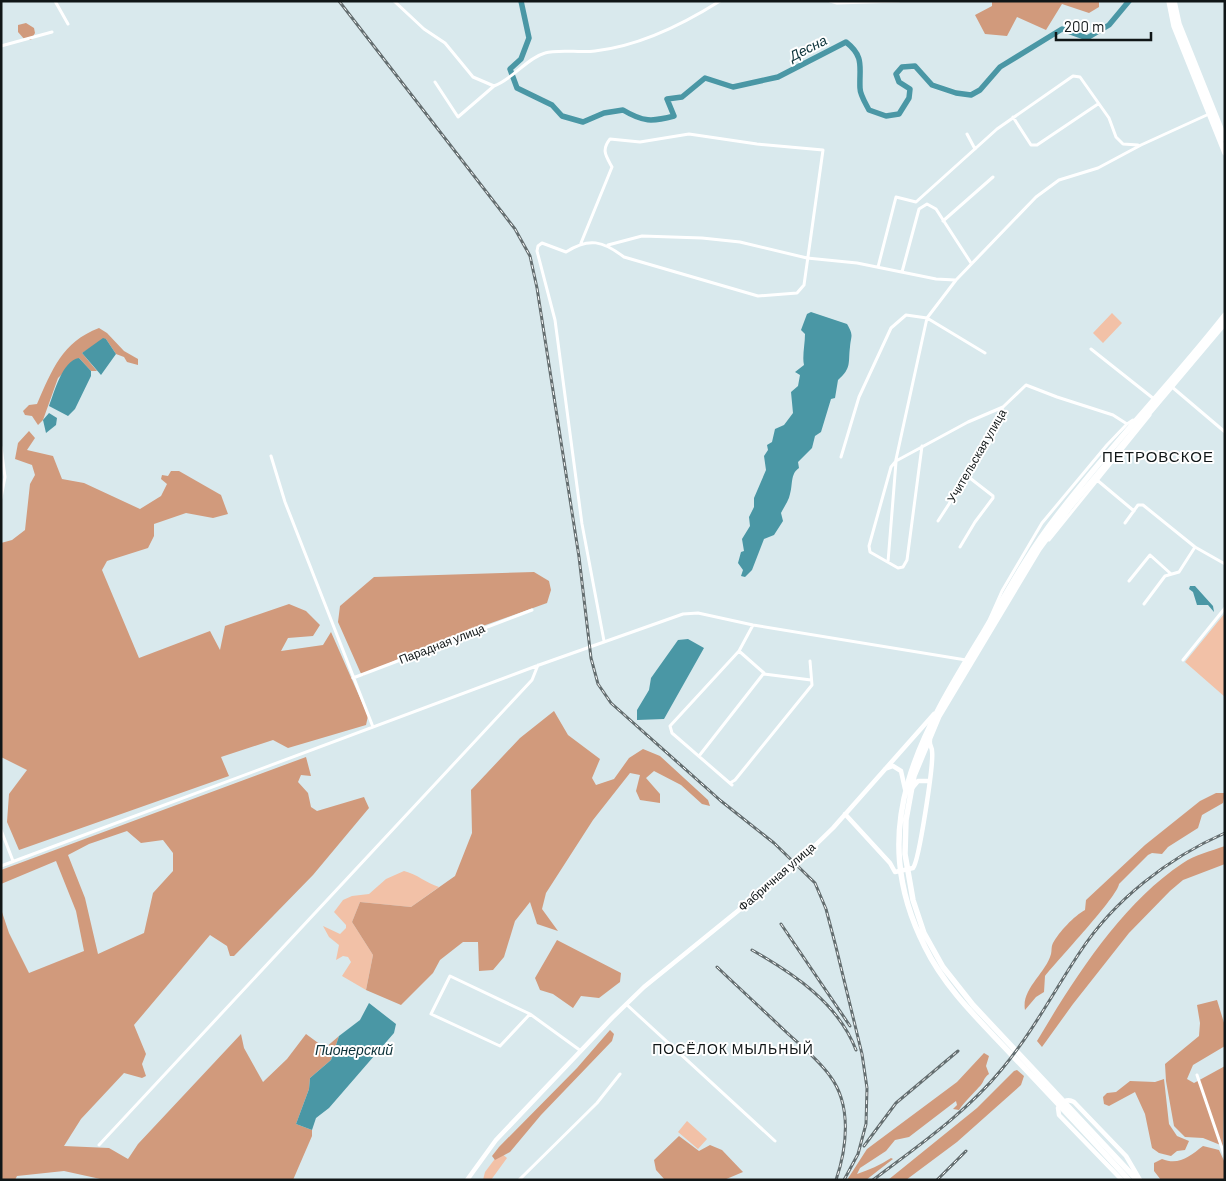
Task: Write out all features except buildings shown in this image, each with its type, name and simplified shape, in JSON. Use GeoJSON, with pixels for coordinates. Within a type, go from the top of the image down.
{"type":"FeatureCollection","features":[{"type":"Feature","properties":{"kind":"highway"},"geometry":{"type":"LineString","coordinates":[[1168,1],[1225,153]]}},
{"type":"Feature","properties":{"kind":"highway"},"geometry":{"type":"LineString","coordinates":[[1174,1],[1179,24],[1225,139]]}},
{"type":"Feature","properties":{"kind":"highway"},"geometry":{"type":"LineString","coordinates":[[1139,1180],[1097,1141],[969,1009],[938,970],[922,941],[911,913],[902,878],[902,841],[907,792],[917,752],[934,714],[1048,526],[1225,315]]}},
{"type":"Feature","properties":{"kind":"highway"},"geometry":{"type":"LineString","coordinates":[[907,792],[943,706],[1039,549],[1066,511],[1225,323]]}},
{"type":"Feature","properties":{"kind":"highway"},"geometry":{"type":"LineString","coordinates":[[1097,1141],[1126,1180]]}},
{"type":"Feature","properties":{"kind":"street"},"geometry":{"type":"LineString","coordinates":[[55,1],[68,24]]}},
{"type":"Feature","properties":{"kind":"street"},"geometry":{"type":"LineString","coordinates":[[394,1],[424,28],[445,43],[473,77],[494,86]]}},
{"type":"Feature","properties":{"kind":"street"},"geometry":{"type":"LineString","coordinates":[[435,82],[458,117],[494,86],[510,79],[547,52],[596,51],[640,41],[685,22],[720,1]]}},
{"type":"Feature","properties":{"kind":"street"},"geometry":{"type":"LineString","coordinates":[[830,1],[837,3],[872,3],[899,1]]}},
{"type":"Feature","properties":{"kind":"street"},"geometry":{"type":"LineString","coordinates":[[1,46],[52,32]]}},
{"type":"Feature","properties":{"kind":"street"},"geometry":{"type":"LineString","coordinates":[[878,267],[896,197],[916,202],[1013,117],[1076,76],[1080,77],[1109,118],[1116,137],[1123,144],[1132,146],[1142,145]]}},
{"type":"Feature","properties":{"kind":"street"},"geometry":{"type":"LineString","coordinates":[[1013,117],[1031,145],[1034,146],[1050,138],[1098,104]]}},
{"type":"Feature","properties":{"kind":"street"},"geometry":{"type":"LineString","coordinates":[[888,562],[888,536],[895,463],[927,318],[971,263],[1036,197],[1059,180],[1098,168],[1209,114]]}},
{"type":"Feature","properties":{"kind":"street"},"geometry":{"type":"LineString","coordinates":[[581,243],[612,167],[604,153],[604,146],[610,139],[640,142],[689,134],[757,144],[823,150],[804,285],[801,290],[758,296],[624,257],[608,245]]}},
{"type":"Feature","properties":{"kind":"street"},"geometry":{"type":"LineString","coordinates":[[967,134],[975,149]]}},
{"type":"Feature","properties":{"kind":"street"},"geometry":{"type":"LineString","coordinates":[[943,221],[993,177]]}},
{"type":"Feature","properties":{"kind":"street"},"geometry":{"type":"LineString","coordinates":[[902,272],[919,209],[924,205],[930,204],[971,263]]}},
{"type":"Feature","properties":{"kind":"street"},"geometry":{"type":"LineString","coordinates":[[604,641],[582,524],[564,376],[555,320],[536,251],[538,246],[542,243],[566,252],[581,243],[608,245],[642,236],[669,236],[740,242],[808,258],[878,267],[936,279],[956,280]]}},
{"type":"Feature","properties":{"kind":"street"},"geometry":{"type":"LineString","coordinates":[[841,458],[859,397],[892,328],[906,314],[927,318],[985,352]]}},
{"type":"Feature","properties":{"kind":"street"},"geometry":{"type":"LineString","coordinates":[[1091,349],[1154,399]]}},
{"type":"Feature","properties":{"kind":"street","name":"Учительская улица"},"geometry":{"type":"LineString","coordinates":[[938,521],[1004,407],[1026,385],[1113,415],[1127,424]]}},
{"type":"Feature","properties":{"kind":"street"},"geometry":{"type":"LineString","coordinates":[[1172,387],[1225,432]]}},
{"type":"Feature","properties":{"kind":"street"},"geometry":{"type":"LineString","coordinates":[[922,446],[906,565],[898,568],[870,552],[869,546],[891,467],[922,446],[1004,407]]}},
{"type":"Feature","properties":{"kind":"street"},"geometry":{"type":"LineString","coordinates":[[1039,549],[1148,420],[1152,410]]}},
{"type":"Feature","properties":{"kind":"street"},"geometry":{"type":"LineString","coordinates":[[987,626],[997,600],[1042,523],[1127,424],[1138,418]]}},
{"type":"Feature","properties":{"kind":"street"},"geometry":{"type":"LineString","coordinates":[[1,447],[5,477],[1,498]]}},
{"type":"Feature","properties":{"kind":"street"},"geometry":{"type":"LineString","coordinates":[[271,456],[285,502],[372,727]]}},
{"type":"Feature","properties":{"kind":"street"},"geometry":{"type":"LineString","coordinates":[[960,547],[975,522],[993,498],[993,496],[966,475]]}},
{"type":"Feature","properties":{"kind":"street"},"geometry":{"type":"LineString","coordinates":[[1097,480],[1134,510]]}},
{"type":"Feature","properties":{"kind":"street"},"geometry":{"type":"LineString","coordinates":[[1125,523],[1138,505],[1143,505],[1195,547],[1225,564]]}},
{"type":"Feature","properties":{"kind":"street"},"geometry":{"type":"LineString","coordinates":[[1144,604],[1165,576],[1170,573],[1179,572],[1195,547]]}},
{"type":"Feature","properties":{"kind":"street"},"geometry":{"type":"LineString","coordinates":[[1129,581],[1150,555],[1170,573]]}},
{"type":"Feature","properties":{"kind":"street"},"geometry":{"type":"LineString","coordinates":[[1183,660],[1225,608]]}},
{"type":"Feature","properties":{"kind":"street","name":"Парадная улица"},"geometry":{"type":"LineString","coordinates":[[354,678],[532,610]]}},
{"type":"Feature","properties":{"kind":"street"},"geometry":{"type":"LineString","coordinates":[[1,866],[538,665],[683,614],[698,614],[753,625],[966,660]]}},
{"type":"Feature","properties":{"kind":"street"},"geometry":{"type":"LineString","coordinates":[[753,625],[739,651],[670,726],[672,732],[731,784],[812,685],[810,661]]}},
{"type":"Feature","properties":{"kind":"street"},"geometry":{"type":"LineString","coordinates":[[739,651],[763,674],[811,680]]}},
{"type":"Feature","properties":{"kind":"street"},"geometry":{"type":"LineString","coordinates":[[99,1145],[532,680],[538,665]]}},
{"type":"Feature","properties":{"kind":"street"},"geometry":{"type":"LineString","coordinates":[[699,756],[763,674]]}},
{"type":"Feature","properties":{"kind":"street","name":"Фабричная улица"},"geometry":{"type":"LineString","coordinates":[[467,1180],[496,1140],[626,1004],[797,863],[845,814],[934,714]]}},
{"type":"Feature","properties":{"kind":"street"},"geometry":{"type":"LineString","coordinates":[[845,814],[890,863],[895,872],[911,870],[916,864],[918,854],[932,752],[929,742],[931,733]]}},
{"type":"Feature","properties":{"kind":"street"},"geometry":{"type":"LineString","coordinates":[[882,771],[890,767],[899,768],[903,773],[907,792]]}},
{"type":"Feature","properties":{"kind":"street"},"geometry":{"type":"LineString","coordinates":[[907,792],[916,782],[928,781]]}},
{"type":"Feature","properties":{"kind":"street"},"geometry":{"type":"LineString","coordinates":[[1,830],[13,861]]}},
{"type":"Feature","properties":{"kind":"street"},"geometry":{"type":"LineString","coordinates":[[530,1014],[500,1046],[431,1014],[450,976],[530,1014],[581,1051]]}},
{"type":"Feature","properties":{"kind":"street"},"geometry":{"type":"LineString","coordinates":[[626,1004],[776,1141]]}},
{"type":"Feature","properties":{"kind":"street"},"geometry":{"type":"LineString","coordinates":[[519,1180],[597,1103],[620,1074]]}},
{"type":"Feature","properties":{"kind":"street"},"geometry":{"type":"LineString","coordinates":[[1197,1075],[1225,1157]]}},
{"type":"Feature","properties":{"kind":"street"},"geometry":{"type":"LineString","coordinates":[[1126,1180],[1059,1115],[1058,1108],[1063,1102],[1067,1100],[1074,1102],[1121,1150],[1139,1180]]}},
{"type":"Feature","properties":{"kind":"shaded area"},"geometry":{"type":"Polygon","coordinates":[[[992,1],[1099,1],[1099,7],[1089,13],[1062,4],[1046,30],[1017,17],[1007,36],[985,34],[975,15],[992,6],[992,1]]]}},
{"type":"Feature","properties":{"kind":"shaded area"},"geometry":{"type":"Polygon","coordinates":[[[26,23],[34,28],[35,33],[31,40],[25,40],[18,32],[18,25],[26,23]]]}},
{"type":"Feature","properties":{"kind":"shaded area"},"geometry":{"type":"Polygon","coordinates":[[[1112,313],[1122,323],[1103,343],[1093,333],[1112,313]]]}},
{"type":"Feature","properties":{"kind":"shaded area"},"geometry":{"type":"Polygon","coordinates":[[[99,328],[107,333],[124,351],[138,359],[138,365],[127,362],[124,357],[116,354],[106,339],[82,353],[97,371],[91,371],[79,358],[58,378],[43,420],[38,425],[32,416],[25,415],[23,411],[29,405],[37,404],[53,369],[67,349],[86,334],[99,328]]]}},
{"type":"Feature","properties":{"kind":"shaded area"},"geometry":{"type":"Polygon","coordinates":[[[29,431],[35,438],[27,450],[53,456],[62,479],[84,483],[140,509],[161,496],[167,484],[161,479],[162,475],[168,476],[171,471],[179,471],[221,495],[228,514],[213,518],[186,513],[154,524],[154,536],[148,548],[107,561],[102,570],[139,658],[210,631],[220,650],[225,626],[289,604],[306,611],[320,625],[313,636],[288,638],[281,651],[323,645],[331,632],[368,716],[366,725],[288,748],[273,740],[221,757],[229,776],[19,850],[7,822],[9,794],[27,770],[1,757],[1,543],[12,540],[25,530],[30,484],[35,475],[32,465],[15,459],[18,443],[29,431]]]}},
{"type":"Feature","properties":{"kind":"shaded area"},"geometry":{"type":"Polygon","coordinates":[[[534,572],[549,581],[551,590],[547,603],[424,647],[362,676],[338,622],[340,606],[374,577],[534,572]]]}},
{"type":"Feature","properties":{"kind":"shaded area"},"geometry":{"type":"Polygon","coordinates":[[[1225,613],[1225,697],[1185,662],[1225,613]]]}},
{"type":"Feature","properties":{"kind":"shaded area"},"geometry":{"type":"Polygon","coordinates":[[[554,711],[568,735],[600,759],[592,778],[596,785],[614,779],[629,758],[643,749],[660,756],[708,800],[710,806],[702,804],[681,785],[654,771],[646,778],[660,794],[660,803],[640,800],[636,791],[640,775],[630,773],[593,820],[546,893],[542,909],[558,931],[537,924],[530,902],[515,921],[504,957],[493,970],[479,971],[478,942],[463,942],[440,960],[433,973],[401,1005],[366,990],[373,955],[352,922],[360,902],[411,907],[455,876],[472,833],[471,790],[520,738],[554,711]]]}},
{"type":"Feature","properties":{"kind":"shaded area"},"geometry":{"type":"Polygon","coordinates":[[[306,757],[311,776],[301,775],[298,782],[308,793],[311,807],[317,811],[364,797],[369,808],[313,875],[234,956],[230,956],[227,946],[210,935],[134,1025],[146,1054],[142,1064],[146,1076],[142,1078],[124,1073],[81,1119],[64,1146],[109,1148],[128,1159],[138,1144],[241,1034],[244,1048],[263,1082],[287,1059],[306,1034],[325,1048],[339,1036],[331,1060],[310,1078],[309,1089],[296,1124],[312,1130],[312,1136],[293,1180],[105,1180],[64,1171],[17,1176],[15,1180],[1,1180],[1,909],[9,933],[29,973],[84,951],[76,911],[56,861],[1,884],[1,870],[306,757]],[[127,831],[89,844],[68,855],[85,898],[98,954],[144,933],[153,893],[173,871],[173,853],[163,840],[141,843],[127,831]]]}},
{"type":"Feature","properties":{"kind":"shaded area"},"geometry":{"type":"Polygon","coordinates":[[[1216,793],[1225,793],[1223,803],[1202,815],[1198,828],[1168,847],[1162,854],[1152,853],[1148,855],[1119,884],[1109,901],[1045,976],[1044,992],[1036,997],[1025,1010],[1027,995],[1048,961],[1053,943],[1067,925],[1085,910],[1086,900],[1145,845],[1200,801],[1216,793]]]}},
{"type":"Feature","properties":{"kind":"shaded area"},"geometry":{"type":"Polygon","coordinates":[[[1225,846],[1225,864],[1183,880],[1129,933],[1042,1047],[1037,1041],[1083,968],[1119,921],[1139,899],[1160,880],[1187,860],[1225,846]]]}},
{"type":"Feature","properties":{"kind":"shaded area"},"geometry":{"type":"Polygon","coordinates":[[[404,871],[439,887],[411,907],[360,902],[352,922],[373,955],[366,990],[342,976],[351,962],[348,957],[343,956],[336,960],[339,945],[329,937],[323,926],[340,934],[346,928],[346,925],[334,912],[343,900],[352,896],[369,894],[386,879],[404,871]]]}},
{"type":"Feature","properties":{"kind":"shaded area"},"geometry":{"type":"Polygon","coordinates":[[[557,940],[621,973],[620,982],[599,998],[581,996],[573,1008],[553,994],[540,990],[535,978],[557,940]]]}},
{"type":"Feature","properties":{"kind":"shaded area"},"geometry":{"type":"Polygon","coordinates":[[[1217,1000],[1225,1026],[1225,1046],[1193,1065],[1187,1079],[1194,1083],[1225,1066],[1223,1146],[1203,1138],[1185,1137],[1174,1126],[1165,1064],[1199,1036],[1200,1023],[1197,1005],[1217,1000]]]}},
{"type":"Feature","properties":{"kind":"shaded area"},"geometry":{"type":"Polygon","coordinates":[[[610,1030],[614,1034],[612,1041],[541,1115],[510,1152],[495,1160],[492,1156],[499,1147],[577,1068],[610,1030]]]}},
{"type":"Feature","properties":{"kind":"shaded area"},"geometry":{"type":"Polygon","coordinates":[[[984,1053],[989,1056],[986,1066],[989,1074],[959,1110],[953,1109],[957,1105],[956,1101],[909,1137],[895,1140],[886,1151],[860,1168],[857,1174],[891,1158],[893,1159],[866,1180],[847,1180],[867,1149],[957,1082],[984,1053]]]}},
{"type":"Feature","properties":{"kind":"shaded area"},"geometry":{"type":"Polygon","coordinates":[[[1017,1070],[1024,1076],[1021,1085],[957,1142],[906,1180],[888,1180],[977,1108],[1017,1070]]]}},
{"type":"Feature","properties":{"kind":"shaded area"},"geometry":{"type":"Polygon","coordinates":[[[1164,1079],[1169,1124],[1177,1136],[1189,1141],[1185,1150],[1177,1151],[1171,1156],[1159,1153],[1152,1148],[1145,1114],[1135,1092],[1109,1106],[1104,1104],[1103,1097],[1107,1093],[1116,1092],[1130,1081],[1155,1082],[1164,1079]]]}},
{"type":"Feature","properties":{"kind":"shaded area"},"geometry":{"type":"Polygon","coordinates":[[[687,1121],[707,1139],[698,1149],[678,1132],[687,1121]]]}},
{"type":"Feature","properties":{"kind":"shaded area"},"geometry":{"type":"Polygon","coordinates":[[[679,1136],[699,1151],[710,1145],[722,1150],[743,1172],[724,1180],[665,1180],[656,1170],[654,1160],[679,1136]]]}},
{"type":"Feature","properties":{"kind":"shaded area"},"geometry":{"type":"Polygon","coordinates":[[[1203,1146],[1219,1150],[1225,1163],[1225,1180],[1161,1180],[1154,1171],[1154,1163],[1162,1159],[1179,1161],[1203,1146]]]}},
{"type":"Feature","properties":{"kind":"shaded area"},"geometry":{"type":"Polygon","coordinates":[[[500,1152],[507,1158],[491,1180],[483,1180],[485,1172],[500,1152]]]}},
{"type":"Feature","properties":{"kind":"water"},"geometry":{"type":"Polygon","coordinates":[[[811,312],[847,324],[852,336],[848,365],[846,372],[838,380],[835,398],[831,399],[821,432],[815,436],[812,448],[798,462],[799,468],[794,473],[788,501],[781,513],[783,521],[774,535],[764,539],[752,570],[745,577],[741,576],[743,570],[738,563],[741,552],[744,551],[742,539],[750,526],[749,517],[754,507],[754,498],[766,470],[764,456],[768,450],[767,445],[772,442],[775,429],[784,425],[793,413],[791,392],[798,386],[800,375],[795,372],[804,365],[805,334],[801,330],[807,314],[811,312]]]}},
{"type":"Feature","properties":{"kind":"water"},"geometry":{"type":"Polygon","coordinates":[[[103,338],[106,339],[116,354],[101,375],[82,353],[103,338]]]}},
{"type":"Feature","properties":{"kind":"water"},"geometry":{"type":"Polygon","coordinates":[[[79,358],[91,371],[91,376],[75,409],[68,416],[49,406],[64,371],[73,360],[79,358]]]}},
{"type":"Feature","properties":{"kind":"water"},"geometry":{"type":"Polygon","coordinates":[[[49,413],[57,418],[56,425],[46,433],[43,420],[49,413]]]}},
{"type":"Feature","properties":{"kind":"water"},"geometry":{"type":"Polygon","coordinates":[[[1190,586],[1195,586],[1213,606],[1214,612],[1208,605],[1197,605],[1193,592],[1189,589],[1190,586]]]}},
{"type":"Feature","properties":{"kind":"water"},"geometry":{"type":"Polygon","coordinates":[[[688,639],[704,648],[664,719],[637,720],[637,710],[649,690],[651,678],[678,640],[688,639]]]}},
{"type":"Feature","properties":{"kind":"water","name":"Пионерский"},"geometry":{"type":"Polygon","coordinates":[[[369,1003],[396,1024],[394,1033],[329,1108],[316,1118],[312,1130],[296,1124],[309,1089],[310,1078],[331,1060],[339,1036],[360,1020],[369,1003]]]}},
{"type":"Feature","properties":{"kind":"waterway","name":"Десна"},"geometry":{"type":"LineString","coordinates":[[521,1],[529,38],[521,59],[510,69],[517,88],[552,105],[562,116],[583,122],[604,113],[623,110],[636,117],[648,120],[674,116],[667,99],[682,97],[705,78],[733,87],[778,77],[846,42],[852,47],[859,58],[860,91],[869,110],[886,116],[899,114],[909,98],[910,89],[899,82],[896,74],[902,67],[915,66],[932,85],[956,93],[971,95],[980,90],[1000,67],[1062,29],[1087,38],[1109,25],[1129,1]]}},
{"type":"Feature","properties":{"kind":"railway"},"geometry":{"type":"LineString","coordinates":[[339,1],[515,229],[530,256],[537,288],[579,557],[591,658],[598,684],[611,703],[721,801],[774,843],[815,883],[826,909],[836,947],[862,1054],[867,1088],[866,1124],[858,1154],[844,1180]]}},
{"type":"Feature","properties":{"kind":"railway"},"geometry":{"type":"LineString","coordinates":[[873,1180],[941,1128],[988,1085],[1023,1041],[1094,933],[1126,898],[1163,868],[1204,843],[1225,833]]}},
{"type":"Feature","properties":{"kind":"railway"},"geometry":{"type":"LineString","coordinates":[[781,924],[850,1026]]}},
{"type":"Feature","properties":{"kind":"railway"},"geometry":{"type":"LineString","coordinates":[[752,950],[783,969],[813,991],[838,1018],[856,1050]]}},
{"type":"Feature","properties":{"kind":"railway"},"geometry":{"type":"LineString","coordinates":[[717,967],[814,1058],[837,1087],[844,1113],[845,1141],[836,1180]]}},
{"type":"Feature","properties":{"kind":"railway"},"geometry":{"type":"LineString","coordinates":[[864,1146],[896,1103],[958,1051]]}},
{"type":"Feature","properties":{"kind":"railway"},"geometry":{"type":"LineString","coordinates":[[937,1180],[966,1151]]}},
{"type":"Feature","properties":{"kind":"district","name":"ПЕТРОВСКОЕ"},"geometry":{"type":"Point","coordinates":[1158,457]}},
{"type":"Feature","properties":{"kind":"district","name":"ПОСЁЛОК МЫЛЬНЫЙ"},"geometry":{"type":"Point","coordinates":[733,1049]}}]}
